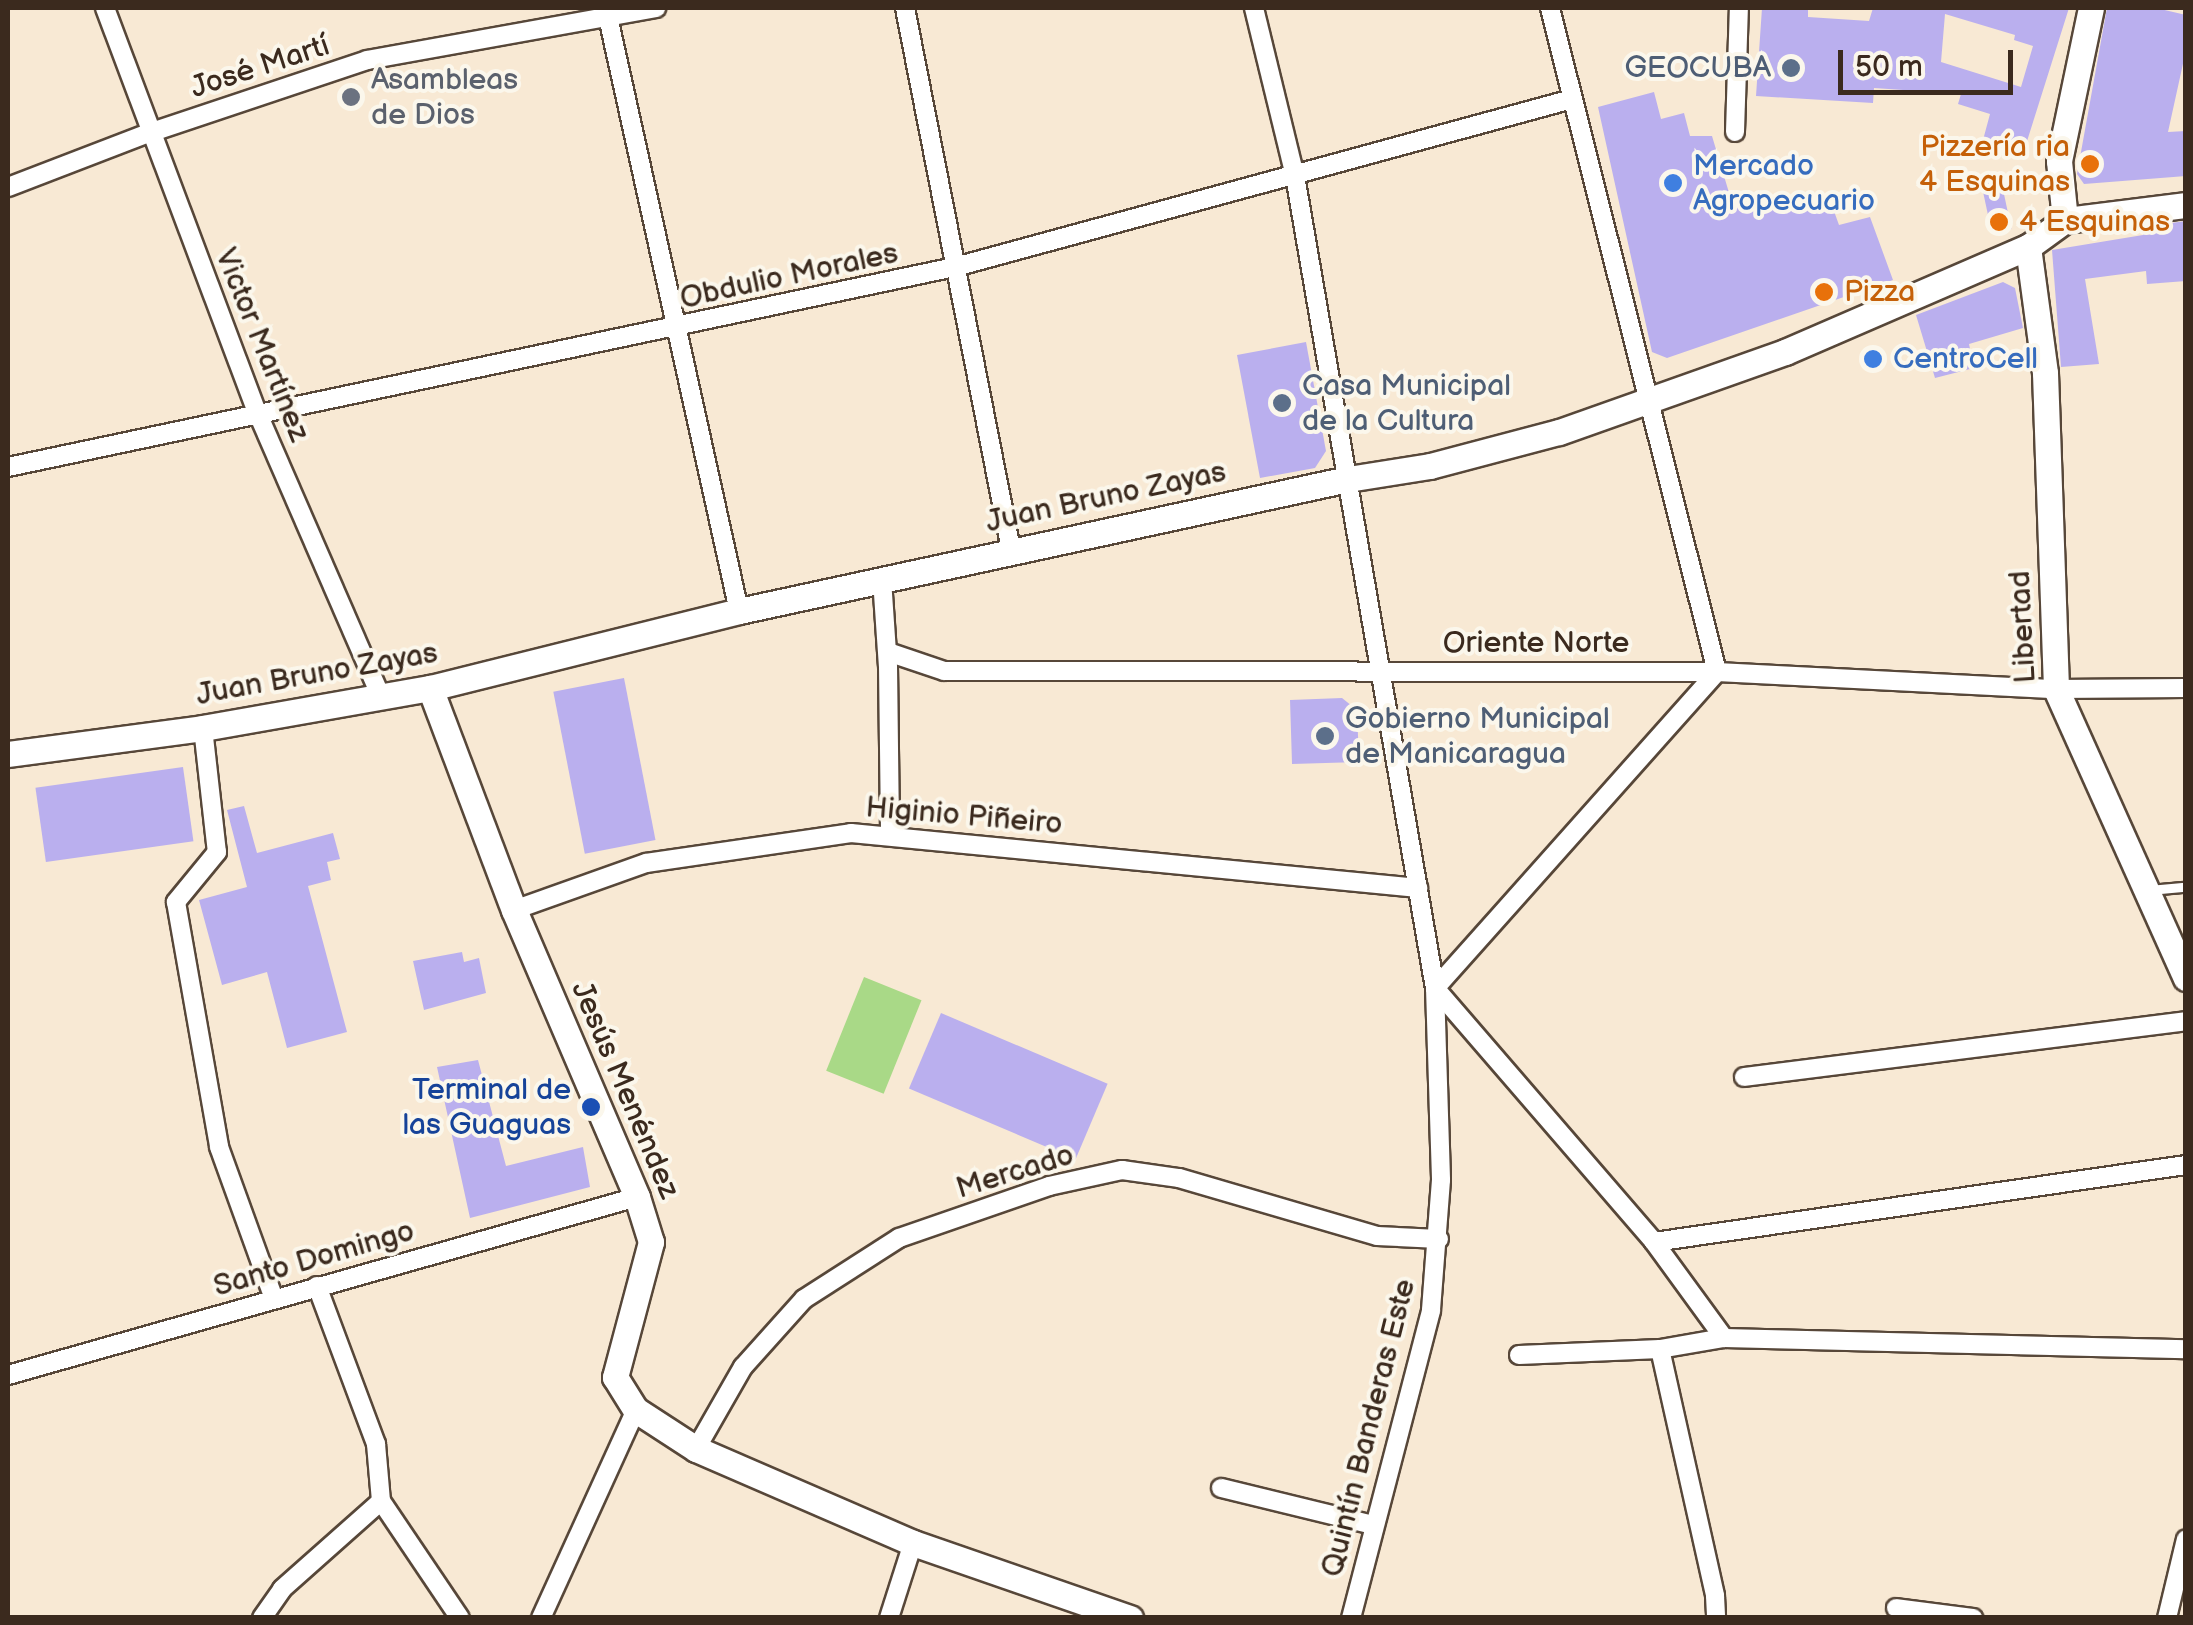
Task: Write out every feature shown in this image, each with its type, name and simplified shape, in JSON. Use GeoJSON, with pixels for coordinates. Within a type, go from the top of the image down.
{"type":"FeatureCollection","features":[{"type":"Feature","properties":{"kind":"main road"},"geometry":{"type":"LineString","coordinates":[[2066,220],[2059,161],[2091,8]]}},
{"type":"Feature","properties":{"kind":"main road","name":"Juan Bruno Zayas"},"geometry":{"type":"LineString","coordinates":[[8,754],[204,728],[430,688],[739,610],[1348,479],[1430,466],[1558,432],[1890,309],[2028,247],[2066,220],[2186,205]]}},
{"type":"Feature","properties":{"kind":"main road","name":"Libertad"},"geometry":{"type":"LineString","coordinates":[[2028,247],[2046,372],[2056,689],[2186,978]]}},
{"type":"Feature","properties":{"kind":"main road","name":"Jesús Menéndez"},"geometry":{"type":"LineString","coordinates":[[430,688],[514,910],[637,1197],[651,1242],[616,1377],[636,1410]]}},
{"type":"Feature","properties":{"kind":"main road"},"geometry":{"type":"LineString","coordinates":[[636,1410],[696,1449],[912,1543],[1130,1618]]}},
{"type":"Feature","properties":{"kind":"street","name":"Victor Martínez"},"geometry":{"type":"LineString","coordinates":[[105,8],[258,414],[381,697]]}},
{"type":"Feature","properties":{"kind":"street","name":"José Martí"},"geometry":{"type":"LineString","coordinates":[[8,188],[149,133],[367,60],[606,12],[656,8]]}},
{"type":"Feature","properties":{"kind":"street"},"geometry":{"type":"LineString","coordinates":[[905,8],[1011,550]]}},
{"type":"Feature","properties":{"kind":"street","name":"Quintín Banderas Este"},"geometry":{"type":"LineString","coordinates":[[1254,8],[1295,176],[1435,988],[1439,1239],[1431,1311],[1352,1618]]}},
{"type":"Feature","properties":{"kind":"street"},"geometry":{"type":"LineString","coordinates":[[1550,8],[1717,672],[1435,988],[1654,1242],[1724,1338]]}},
{"type":"Feature","properties":{"kind":"street"},"geometry":{"type":"LineString","coordinates":[[1735,132],[1739,8]]}},
{"type":"Feature","properties":{"kind":"street"},"geometry":{"type":"LineString","coordinates":[[606,12],[739,610]]}},
{"type":"Feature","properties":{"kind":"street","name":"Obdulio Morales"},"geometry":{"type":"LineString","coordinates":[[8,466],[675,329],[955,267],[1572,99]]}},
{"type":"Feature","properties":{"kind":"street"},"geometry":{"type":"LineString","coordinates":[[882,579],[888,652],[890,834]]}},
{"type":"Feature","properties":{"kind":"street","name":"Oriente Norte"},"geometry":{"type":"LineString","coordinates":[[888,652],[944,670],[1717,672],[2056,689],[2186,688]]}},
{"type":"Feature","properties":{"kind":"street"},"geometry":{"type":"LineString","coordinates":[[204,728],[217,852],[176,902],[219,1147],[274,1299]]}},
{"type":"Feature","properties":{"kind":"street","name":"Higinio Piñeiro"},"geometry":{"type":"LineString","coordinates":[[514,910],[646,863],[851,833],[1418,888]]}},
{"type":"Feature","properties":{"kind":"street"},"geometry":{"type":"LineString","coordinates":[[1744,1077],[2186,1021]]}},
{"type":"Feature","properties":{"kind":"street"},"geometry":{"type":"LineString","coordinates":[[1654,1242],[2186,1165]]}},
{"type":"Feature","properties":{"kind":"street","name":"Mercado"},"geometry":{"type":"LineString","coordinates":[[696,1449],[743,1367],[804,1299],[899,1238],[1050,1186],[1122,1170],[1160,1175],[1377,1236],[1439,1239]]}},
{"type":"Feature","properties":{"kind":"street","name":"Santo Domingo"},"geometry":{"type":"LineString","coordinates":[[8,1375],[637,1197]]}},
{"type":"Feature","properties":{"kind":"street"},"geometry":{"type":"LineString","coordinates":[[317,1286],[376,1444],[381,1501],[460,1618]]}},
{"type":"Feature","properties":{"kind":"street"},"geometry":{"type":"LineString","coordinates":[[1519,1354],[1660,1349],[1724,1338],[2186,1349]]}},
{"type":"Feature","properties":{"kind":"street"},"geometry":{"type":"LineString","coordinates":[[1660,1349],[1715,1596],[1716,1618]]}},
{"type":"Feature","properties":{"kind":"street"},"geometry":{"type":"LineString","coordinates":[[540,1618],[636,1410]]}},
{"type":"Feature","properties":{"kind":"street"},"geometry":{"type":"LineString","coordinates":[[1221,1488],[1373,1525]]}},
{"type":"Feature","properties":{"kind":"street"},"geometry":{"type":"LineString","coordinates":[[262,1618],[282,1589],[381,1501]]}},
{"type":"Feature","properties":{"kind":"street"},"geometry":{"type":"LineString","coordinates":[[2167,1618],[2186,1539]]}},
{"type":"Feature","properties":{"kind":"street"},"geometry":{"type":"LineString","coordinates":[[889,1618],[912,1543]]}},
{"type":"Feature","properties":{"kind":"street"},"geometry":{"type":"LineString","coordinates":[[1896,1608],[1973,1618]]}},
{"type":"Feature","properties":{"kind":"lane"},"geometry":{"type":"LineString","coordinates":[[2144,890],[2186,887]]}},
{"type":"Feature","properties":{"kind":"green space"},"geometry":{"type":"Polygon","coordinates":[[[864,977],[921,1000],[884,1094],[826,1071],[864,977]]]}},
{"type":"Feature","properties":{"kind":"building"},"geometry":{"type":"Polygon","coordinates":[[[1762,8],[1808,8],[1808,17],[1869,21],[1873,8],[2069,8],[2022,157],[1983,140],[1990,114],[1958,104],[1961,94],[1874,88],[1873,103],[1756,96],[1762,8]],[[1945,14],[1941,62],[2021,87],[2033,46],[2014,40],[2015,35],[1945,14]]]}},
{"type":"Feature","properties":{"kind":"building"},"geometry":{"type":"Polygon","coordinates":[[[2107,8],[2156,8],[2186,15],[2186,50],[2168,132],[2186,131],[2186,176],[2084,184],[2077,174],[2107,8]]]}},
{"type":"Feature","properties":{"kind":"building"},"geometry":{"type":"Polygon","coordinates":[[[1654,92],[1661,119],[1684,113],[1690,136],[1712,136],[1730,196],[1739,194],[1743,207],[1777,195],[1782,211],[1830,200],[1839,225],[1870,217],[1893,280],[1667,358],[1652,352],[1598,107],[1654,92]]]}},
{"type":"Feature","properties":{"kind":"building"},"geometry":{"type":"Polygon","coordinates":[[[2001,180],[2011,229],[1992,233],[1981,184],[2001,180]]]}},
{"type":"Feature","properties":{"kind":"building"},"geometry":{"type":"Polygon","coordinates":[[[2186,221],[2186,281],[2147,284],[2146,271],[2085,279],[2099,364],[2061,367],[2052,250],[2143,235],[2142,227],[2186,221]]]}},
{"type":"Feature","properties":{"kind":"building"},"geometry":{"type":"Polygon","coordinates":[[[2003,282],[2015,288],[2023,328],[1969,344],[1974,368],[1935,378],[1916,315],[2003,282]]]}},
{"type":"Feature","properties":{"kind":"building","name":"Casa Municipal de la Cultura"},"geometry":{"type":"Polygon","coordinates":[[[1306,342],[1326,451],[1315,468],[1260,478],[1237,355],[1306,342]]]}},
{"type":"Feature","properties":{"kind":"building"},"geometry":{"type":"Polygon","coordinates":[[[624,678],[655,840],[585,854],[553,692],[624,678]]]}},
{"type":"Feature","properties":{"kind":"building","name":"Gobierno Municipal de Manicaragua"},"geometry":{"type":"Polygon","coordinates":[[[1342,698],[1357,710],[1359,762],[1292,764],[1290,700],[1342,698]]]}},
{"type":"Feature","properties":{"kind":"building"},"geometry":{"type":"Polygon","coordinates":[[[183,767],[193,841],[46,862],[35,788],[183,767]]]}},
{"type":"Feature","properties":{"kind":"building"},"geometry":{"type":"Polygon","coordinates":[[[244,806],[257,853],[333,833],[340,859],[327,862],[331,880],[308,886],[347,1032],[287,1048],[267,972],[222,985],[199,900],[247,887],[227,810],[244,806]]]}},
{"type":"Feature","properties":{"kind":"building"},"geometry":{"type":"Polygon","coordinates":[[[462,952],[464,962],[479,958],[486,993],[424,1010],[413,961],[462,952]]]}},
{"type":"Feature","properties":{"kind":"building"},"geometry":{"type":"Polygon","coordinates":[[[941,1013],[1108,1084],[1076,1159],[909,1088],[941,1013]]]}},
{"type":"Feature","properties":{"kind":"building"},"geometry":{"type":"Polygon","coordinates":[[[478,1060],[506,1166],[583,1147],[590,1187],[470,1218],[437,1067],[478,1060]]]}},
{"type":"Feature","properties":{"kind":"place","name":"GEOCUBA"},"geometry":{"type":"Point","coordinates":[1791,68]}},
{"type":"Feature","properties":{"kind":"place","name":"Asambleas de Dios"},"geometry":{"type":"Point","coordinates":[351,97]}},
{"type":"Feature","properties":{"kind":"place","name":"Pizzería ria 4 Esquinas"},"geometry":{"type":"Point","coordinates":[2090,164]}},
{"type":"Feature","properties":{"kind":"place","name":"Mercado Agropecuario"},"geometry":{"type":"Point","coordinates":[1673,183]}},
{"type":"Feature","properties":{"kind":"place","name":"4 Esquinas"},"geometry":{"type":"Point","coordinates":[1999,222]}},
{"type":"Feature","properties":{"kind":"place","name":"Pizza"},"geometry":{"type":"Point","coordinates":[1824,292]}},
{"type":"Feature","properties":{"kind":"place","name":"CentroCell"},"geometry":{"type":"Point","coordinates":[1873,359]}},
{"type":"Feature","properties":{"kind":"place","name":"Casa Municipal de la Cultura"},"geometry":{"type":"Point","coordinates":[1282,403]}},
{"type":"Feature","properties":{"kind":"place","name":"Gobierno Municipal de Manicaragua"},"geometry":{"type":"Point","coordinates":[1325,736]}},
{"type":"Feature","properties":{"kind":"place","name":"Terminal de las Guaguas"},"geometry":{"type":"Point","coordinates":[591,1107]}}]}
